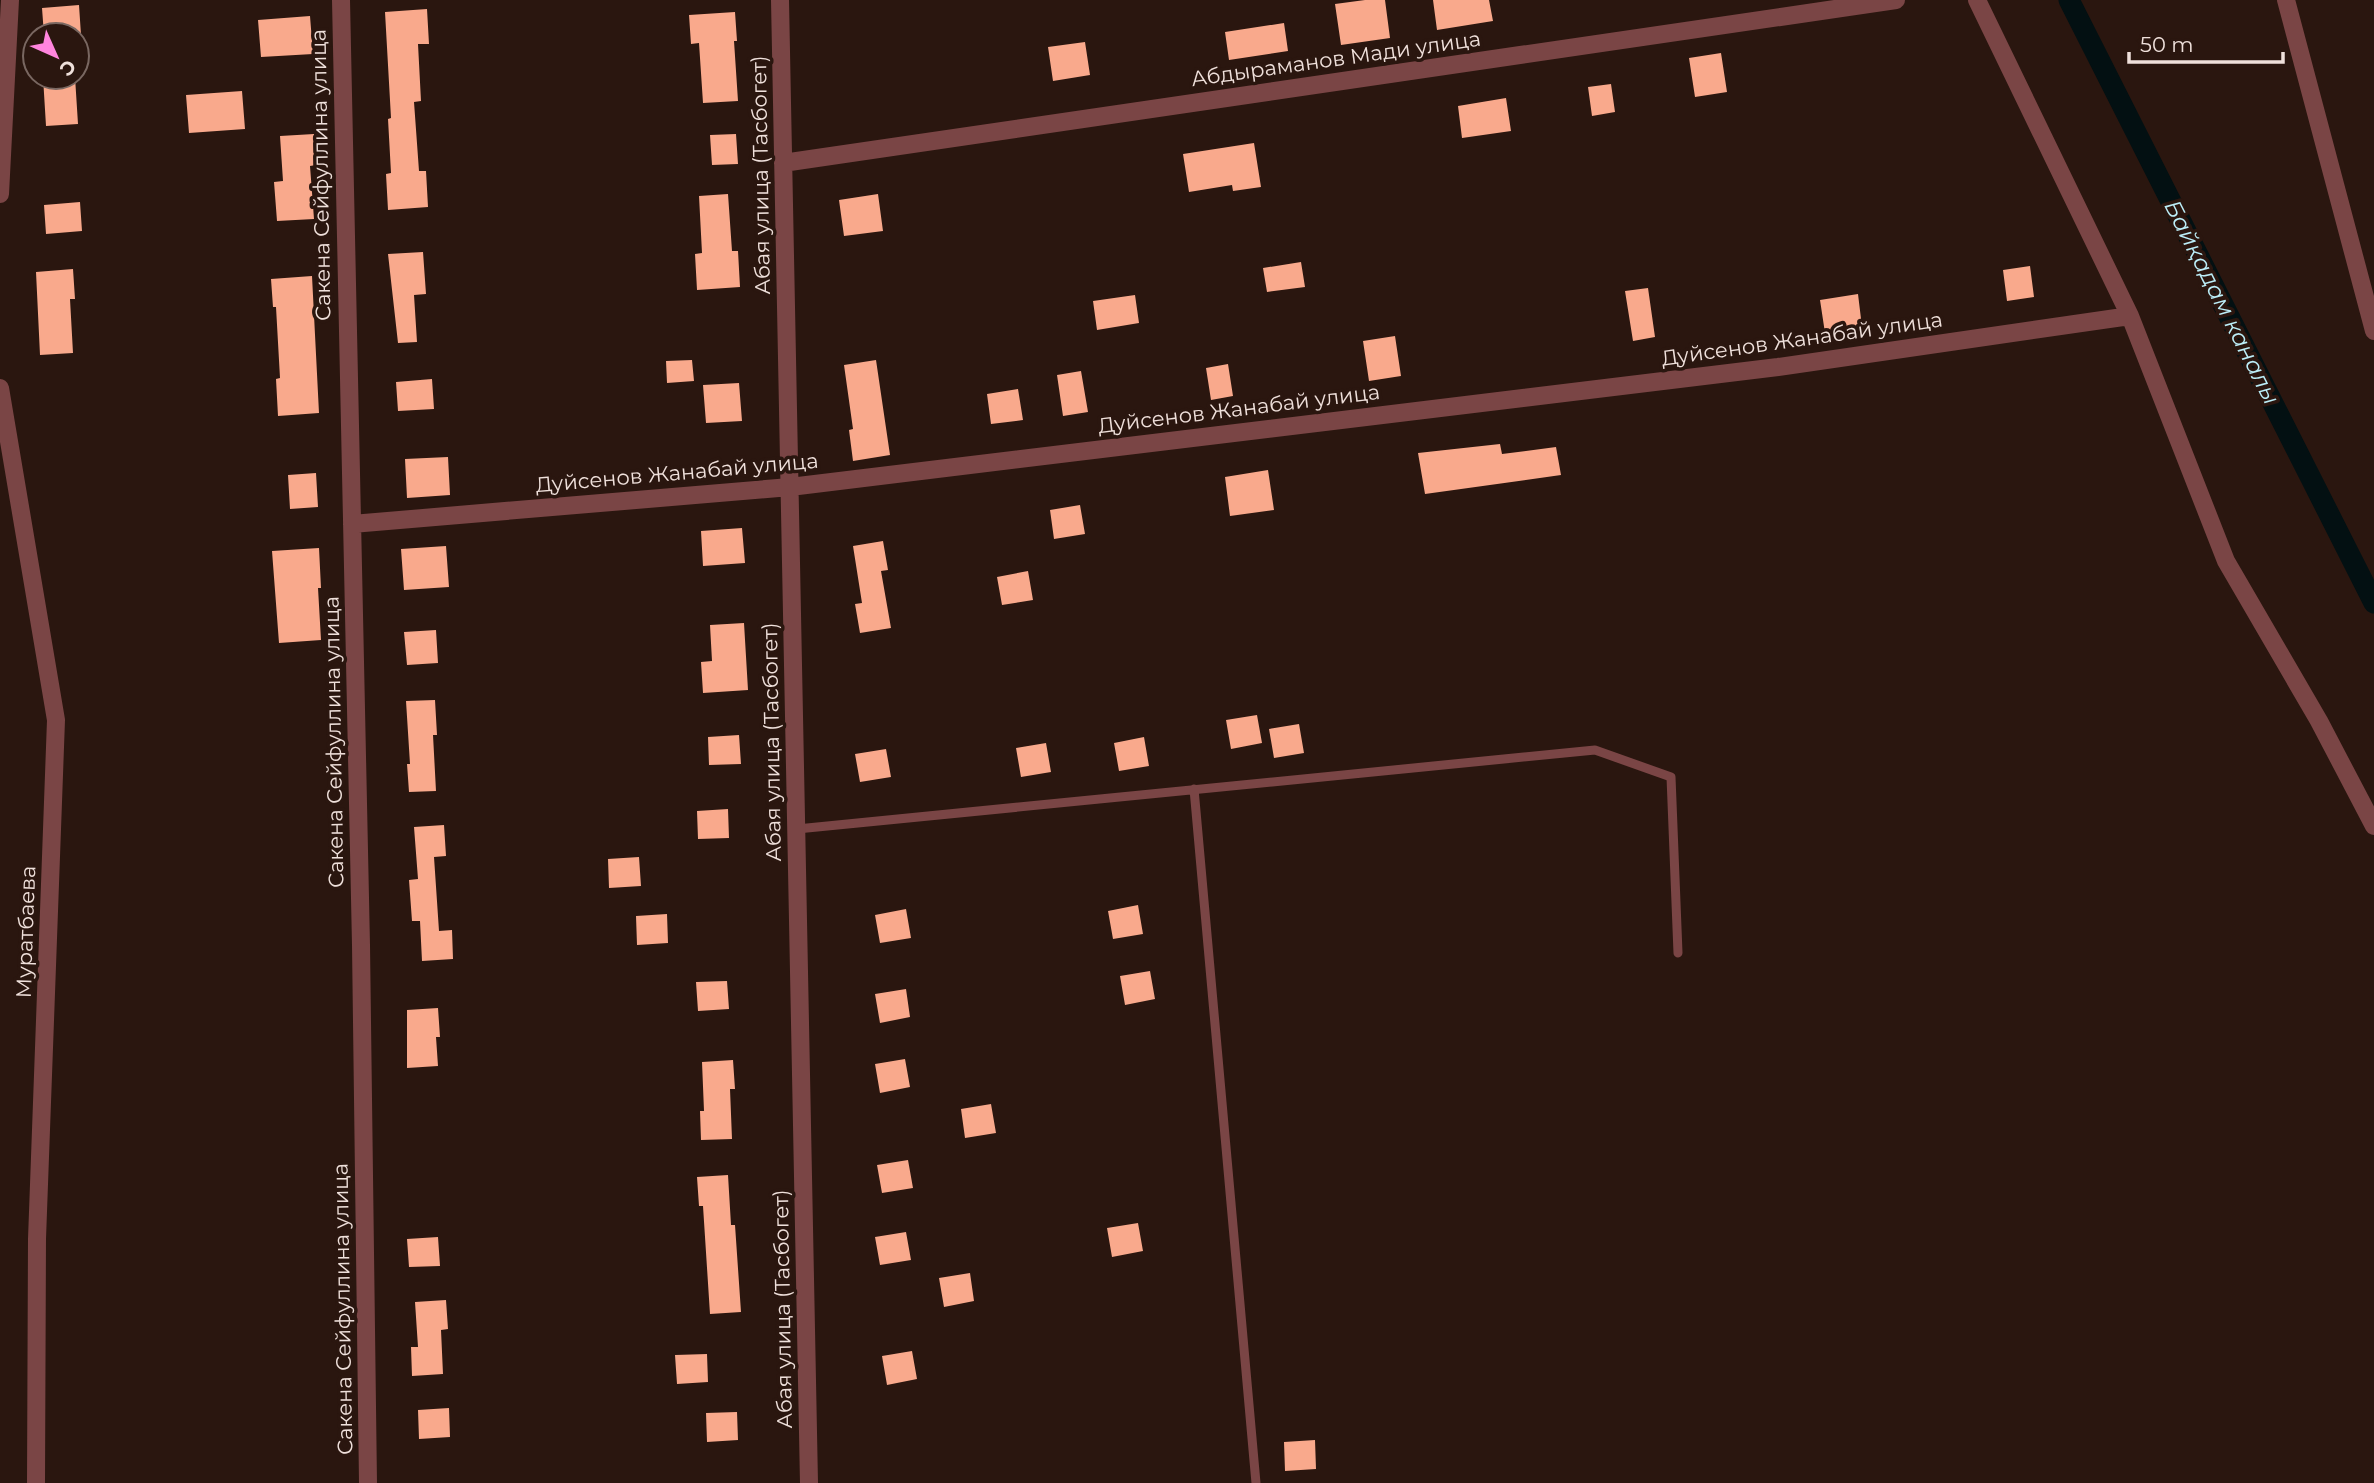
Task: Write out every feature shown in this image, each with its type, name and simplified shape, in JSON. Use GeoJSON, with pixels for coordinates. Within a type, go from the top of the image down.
{"type":"FeatureCollection","features":[{"type":"Feature","properties":{"kind":"street"},"geometry":{"type":"LineString","coordinates":[[0,194],[10,0]]}},
{"type":"Feature","properties":{"kind":"street","name":"Сакена Сейфуллина улица"},"geometry":{"type":"LineString","coordinates":[[341,0],[368,1483]]}},
{"type":"Feature","properties":{"kind":"street","name":"Абая улица (Тасбогет)"},"geometry":{"type":"LineString","coordinates":[[780,0],[809,1483]]}},
{"type":"Feature","properties":{"kind":"street","name":"Абдыраманов Мади улица"},"geometry":{"type":"LineString","coordinates":[[783,163],[1896,0]]}},
{"type":"Feature","properties":{"kind":"street"},"geometry":{"type":"LineString","coordinates":[[1977,0],[2130,316],[2226,561],[2319,722],[2374,826]]}},
{"type":"Feature","properties":{"kind":"street"},"geometry":{"type":"LineString","coordinates":[[2286,0],[2374,331]]}},
{"type":"Feature","properties":{"kind":"street","name":"Дуйсенов Жанабай улица"},"geometry":{"type":"LineString","coordinates":[[352,524],[790,486],[1778,367],[2130,316]]}},
{"type":"Feature","properties":{"kind":"street","name":"Муратбаева"},"geometry":{"type":"LineString","coordinates":[[0,388],[56,720],[37,1239],[36,1483]]}},
{"type":"Feature","properties":{"kind":"lane"},"geometry":{"type":"LineString","coordinates":[[797,829],[1595,750],[1671,777],[1678,953]]}},
{"type":"Feature","properties":{"kind":"lane"},"geometry":{"type":"LineString","coordinates":[[1194,789],[1256,1483]]}},
{"type":"Feature","properties":{"kind":"building"},"geometry":{"type":"Polygon","coordinates":[[[1385,0],[1390,38],[1341,45],[1335,4],[1385,0]]]}},
{"type":"Feature","properties":{"kind":"building"},"geometry":{"type":"Polygon","coordinates":[[[1433,0],[1489,0],[1493,21],[1437,30],[1433,0]]]}},
{"type":"Feature","properties":{"kind":"building"},"geometry":{"type":"Polygon","coordinates":[[[79,5],[80,21],[43,21],[42,8],[79,5]]]}},
{"type":"Feature","properties":{"kind":"building"},"geometry":{"type":"Polygon","coordinates":[[[427,9],[429,44],[418,44],[421,101],[414,102],[419,171],[426,171],[428,207],[388,210],[386,174],[391,173],[388,119],[391,118],[385,12],[427,9]]]}},
{"type":"Feature","properties":{"kind":"building"},"geometry":{"type":"Polygon","coordinates":[[[735,12],[738,101],[703,103],[699,43],[691,44],[689,15],[735,12]]]}},
{"type":"Feature","properties":{"kind":"building"},"geometry":{"type":"Polygon","coordinates":[[[310,16],[313,54],[261,57],[258,20],[310,16]]]}},
{"type":"Feature","properties":{"kind":"building"},"geometry":{"type":"Polygon","coordinates":[[[1284,23],[1288,51],[1229,60],[1225,32],[1284,23]]]}},
{"type":"Feature","properties":{"kind":"building"},"geometry":{"type":"Polygon","coordinates":[[[1085,42],[1090,75],[1053,81],[1048,47],[1085,42]]]}},
{"type":"Feature","properties":{"kind":"building"},"geometry":{"type":"Polygon","coordinates":[[[1721,53],[1727,92],[1695,97],[1689,58],[1721,53]]]}},
{"type":"Feature","properties":{"kind":"building"},"geometry":{"type":"Polygon","coordinates":[[[1611,84],[1615,112],[1592,116],[1588,87],[1611,84]]]}},
{"type":"Feature","properties":{"kind":"building"},"geometry":{"type":"Polygon","coordinates":[[[44,91],[76,91],[78,124],[46,126],[44,91]]]}},
{"type":"Feature","properties":{"kind":"building"},"geometry":{"type":"Polygon","coordinates":[[[242,91],[245,129],[189,133],[186,95],[242,91]]]}},
{"type":"Feature","properties":{"kind":"building"},"geometry":{"type":"Polygon","coordinates":[[[1506,98],[1511,131],[1462,138],[1458,106],[1506,98]]]}},
{"type":"Feature","properties":{"kind":"building"},"geometry":{"type":"Polygon","coordinates":[[[314,134],[316,165],[310,166],[314,219],[277,221],[274,182],[283,181],[280,136],[314,134]]]}},
{"type":"Feature","properties":{"kind":"building"},"geometry":{"type":"Polygon","coordinates":[[[736,134],[738,164],[712,165],[710,135],[736,134]]]}},
{"type":"Feature","properties":{"kind":"building"},"geometry":{"type":"Polygon","coordinates":[[[1254,143],[1261,187],[1233,191],[1232,185],[1189,192],[1183,154],[1254,143]]]}},
{"type":"Feature","properties":{"kind":"building"},"geometry":{"type":"Polygon","coordinates":[[[728,194],[732,251],[738,251],[740,287],[697,290],[695,254],[702,253],[699,196],[728,194]]]}},
{"type":"Feature","properties":{"kind":"building"},"geometry":{"type":"Polygon","coordinates":[[[878,194],[883,231],[844,236],[839,200],[878,194]]]}},
{"type":"Feature","properties":{"kind":"building"},"geometry":{"type":"Polygon","coordinates":[[[80,202],[82,231],[46,234],[44,205],[80,202]]]}},
{"type":"Feature","properties":{"kind":"building"},"geometry":{"type":"Polygon","coordinates":[[[423,252],[426,294],[414,295],[417,342],[398,343],[388,254],[423,252]]]}},
{"type":"Feature","properties":{"kind":"building"},"geometry":{"type":"Polygon","coordinates":[[[1301,262],[1305,287],[1267,292],[1263,268],[1301,262]]]}},
{"type":"Feature","properties":{"kind":"building"},"geometry":{"type":"Polygon","coordinates":[[[2030,266],[2034,297],[2007,301],[2003,270],[2030,266]]]}},
{"type":"Feature","properties":{"kind":"building"},"geometry":{"type":"Polygon","coordinates":[[[73,269],[75,299],[70,299],[73,353],[40,355],[36,272],[73,269]]]}},
{"type":"Feature","properties":{"kind":"building"},"geometry":{"type":"Polygon","coordinates":[[[312,276],[319,413],[278,416],[276,379],[280,378],[276,307],[273,307],[271,279],[312,276]]]}},
{"type":"Feature","properties":{"kind":"building"},"geometry":{"type":"Polygon","coordinates":[[[1648,288],[1655,337],[1633,341],[1625,291],[1648,288]]]}},
{"type":"Feature","properties":{"kind":"building"},"geometry":{"type":"Polygon","coordinates":[[[1858,294],[1862,327],[1825,333],[1820,300],[1858,294]]]}},
{"type":"Feature","properties":{"kind":"building"},"geometry":{"type":"Polygon","coordinates":[[[1135,295],[1139,323],[1097,330],[1093,301],[1135,295]]]}},
{"type":"Feature","properties":{"kind":"building"},"geometry":{"type":"Polygon","coordinates":[[[1395,336],[1401,376],[1369,381],[1363,341],[1395,336]]]}},
{"type":"Feature","properties":{"kind":"building"},"geometry":{"type":"Polygon","coordinates":[[[692,360],[694,381],[667,383],[666,361],[692,360]]]}},
{"type":"Feature","properties":{"kind":"building"},"geometry":{"type":"Polygon","coordinates":[[[876,360],[890,455],[853,461],[849,430],[853,429],[844,365],[876,360]]]}},
{"type":"Feature","properties":{"kind":"building"},"geometry":{"type":"Polygon","coordinates":[[[1228,364],[1233,396],[1211,400],[1206,368],[1228,364]]]}},
{"type":"Feature","properties":{"kind":"building"},"geometry":{"type":"Polygon","coordinates":[[[1081,371],[1088,412],[1063,416],[1057,375],[1081,371]]]}},
{"type":"Feature","properties":{"kind":"building"},"geometry":{"type":"Polygon","coordinates":[[[432,379],[434,409],[398,411],[396,382],[432,379]]]}},
{"type":"Feature","properties":{"kind":"building"},"geometry":{"type":"Polygon","coordinates":[[[739,383],[742,421],[706,423],[703,385],[739,383]]]}},
{"type":"Feature","properties":{"kind":"building"},"geometry":{"type":"Polygon","coordinates":[[[1018,389],[1023,420],[991,424],[987,394],[1018,389]]]}},
{"type":"Feature","properties":{"kind":"building"},"geometry":{"type":"Polygon","coordinates":[[[1500,444],[1502,454],[1556,447],[1561,475],[1425,494],[1418,453],[1500,444]]]}},
{"type":"Feature","properties":{"kind":"building"},"geometry":{"type":"Polygon","coordinates":[[[448,457],[450,495],[407,498],[405,459],[448,457]]]}},
{"type":"Feature","properties":{"kind":"building"},"geometry":{"type":"Polygon","coordinates":[[[1268,470],[1274,510],[1230,516],[1225,477],[1268,470]]]}},
{"type":"Feature","properties":{"kind":"building"},"geometry":{"type":"Polygon","coordinates":[[[316,473],[318,507],[290,509],[288,475],[316,473]]]}},
{"type":"Feature","properties":{"kind":"building"},"geometry":{"type":"Polygon","coordinates":[[[1080,505],[1085,534],[1054,539],[1050,510],[1080,505]]]}},
{"type":"Feature","properties":{"kind":"building"},"geometry":{"type":"Polygon","coordinates":[[[742,528],[745,563],[703,566],[701,531],[742,528]]]}},
{"type":"Feature","properties":{"kind":"building"},"geometry":{"type":"Polygon","coordinates":[[[883,541],[888,570],[881,571],[891,628],[860,633],[855,604],[862,603],[853,546],[883,541]]]}},
{"type":"Feature","properties":{"kind":"building"},"geometry":{"type":"Polygon","coordinates":[[[446,546],[449,587],[404,590],[401,549],[446,546]]]}},
{"type":"Feature","properties":{"kind":"building"},"geometry":{"type":"Polygon","coordinates":[[[319,548],[321,640],[279,643],[272,551],[319,548]]]}},
{"type":"Feature","properties":{"kind":"building"},"geometry":{"type":"Polygon","coordinates":[[[1028,571],[1033,600],[1002,605],[997,577],[1028,571]]]}},
{"type":"Feature","properties":{"kind":"building"},"geometry":{"type":"Polygon","coordinates":[[[744,623],[748,690],[703,693],[701,662],[712,661],[710,625],[744,623]]]}},
{"type":"Feature","properties":{"kind":"building"},"geometry":{"type":"Polygon","coordinates":[[[436,630],[438,663],[407,665],[404,632],[436,630]]]}},
{"type":"Feature","properties":{"kind":"building"},"geometry":{"type":"Polygon","coordinates":[[[435,700],[437,735],[433,735],[436,791],[409,792],[406,701],[435,700]]]}},
{"type":"Feature","properties":{"kind":"building"},"geometry":{"type":"Polygon","coordinates":[[[1257,715],[1262,743],[1231,749],[1226,720],[1257,715]]]}},
{"type":"Feature","properties":{"kind":"building"},"geometry":{"type":"Polygon","coordinates":[[[1299,724],[1304,753],[1274,758],[1269,729],[1299,724]]]}},
{"type":"Feature","properties":{"kind":"building"},"geometry":{"type":"Polygon","coordinates":[[[739,735],[741,764],[709,765],[708,737],[739,735]]]}},
{"type":"Feature","properties":{"kind":"building"},"geometry":{"type":"Polygon","coordinates":[[[1144,737],[1149,766],[1119,771],[1114,743],[1144,737]]]}},
{"type":"Feature","properties":{"kind":"building"},"geometry":{"type":"Polygon","coordinates":[[[1046,743],[1051,772],[1021,777],[1016,748],[1046,743]]]}},
{"type":"Feature","properties":{"kind":"building"},"geometry":{"type":"Polygon","coordinates":[[[886,749],[891,777],[860,782],[855,754],[886,749]]]}},
{"type":"Feature","properties":{"kind":"building"},"geometry":{"type":"Polygon","coordinates":[[[728,809],[729,838],[698,839],[697,811],[728,809]]]}},
{"type":"Feature","properties":{"kind":"building"},"geometry":{"type":"Polygon","coordinates":[[[444,825],[446,856],[434,857],[439,931],[452,930],[453,959],[422,961],[420,921],[412,921],[409,880],[418,879],[414,827],[444,825]]]}},
{"type":"Feature","properties":{"kind":"building"},"geometry":{"type":"Polygon","coordinates":[[[639,857],[641,886],[609,888],[608,859],[639,857]]]}},
{"type":"Feature","properties":{"kind":"building"},"geometry":{"type":"Polygon","coordinates":[[[1138,905],[1143,934],[1113,939],[1108,911],[1138,905]]]}},
{"type":"Feature","properties":{"kind":"building"},"geometry":{"type":"Polygon","coordinates":[[[906,909],[911,938],[880,943],[875,915],[906,909]]]}},
{"type":"Feature","properties":{"kind":"building"},"geometry":{"type":"Polygon","coordinates":[[[667,914],[668,943],[637,945],[636,916],[667,914]]]}},
{"type":"Feature","properties":{"kind":"building"},"geometry":{"type":"Polygon","coordinates":[[[1150,971],[1155,999],[1125,1005],[1120,976],[1150,971]]]}},
{"type":"Feature","properties":{"kind":"building"},"geometry":{"type":"Polygon","coordinates":[[[727,981],[729,1009],[698,1011],[696,982],[727,981]]]}},
{"type":"Feature","properties":{"kind":"building"},"geometry":{"type":"Polygon","coordinates":[[[906,989],[910,1017],[880,1023],[875,994],[906,989]]]}},
{"type":"Feature","properties":{"kind":"building"},"geometry":{"type":"Polygon","coordinates":[[[438,1008],[438,1066],[407,1068],[407,1010],[438,1008]]]}},
{"type":"Feature","properties":{"kind":"building"},"geometry":{"type":"Polygon","coordinates":[[[905,1059],[910,1087],[880,1093],[875,1064],[905,1059]]]}},
{"type":"Feature","properties":{"kind":"building"},"geometry":{"type":"Polygon","coordinates":[[[733,1060],[735,1089],[730,1089],[732,1139],[701,1140],[700,1111],[704,1111],[702,1062],[733,1060]]]}},
{"type":"Feature","properties":{"kind":"building"},"geometry":{"type":"Polygon","coordinates":[[[991,1104],[996,1133],[965,1138],[961,1109],[991,1104]]]}},
{"type":"Feature","properties":{"kind":"building"},"geometry":{"type":"Polygon","coordinates":[[[908,1160],[913,1188],[882,1193],[877,1165],[908,1160]]]}},
{"type":"Feature","properties":{"kind":"building"},"geometry":{"type":"Polygon","coordinates":[[[728,1175],[731,1225],[735,1225],[741,1312],[710,1314],[703,1206],[699,1206],[697,1177],[728,1175]]]}},
{"type":"Feature","properties":{"kind":"building"},"geometry":{"type":"Polygon","coordinates":[[[1138,1223],[1143,1251],[1112,1257],[1107,1228],[1138,1223]]]}},
{"type":"Feature","properties":{"kind":"building"},"geometry":{"type":"Polygon","coordinates":[[[906,1232],[911,1260],[880,1265],[875,1237],[906,1232]]]}},
{"type":"Feature","properties":{"kind":"building"},"geometry":{"type":"Polygon","coordinates":[[[438,1237],[440,1266],[409,1267],[407,1239],[438,1237]]]}},
{"type":"Feature","properties":{"kind":"building"},"geometry":{"type":"Polygon","coordinates":[[[970,1273],[974,1301],[944,1307],[939,1278],[970,1273]]]}},
{"type":"Feature","properties":{"kind":"building"},"geometry":{"type":"Polygon","coordinates":[[[446,1300],[448,1329],[441,1330],[443,1374],[412,1376],[411,1347],[418,1347],[415,1302],[446,1300]]]}},
{"type":"Feature","properties":{"kind":"building"},"geometry":{"type":"Polygon","coordinates":[[[912,1351],[917,1379],[887,1385],[882,1356],[912,1351]]]}},
{"type":"Feature","properties":{"kind":"building"},"geometry":{"type":"Polygon","coordinates":[[[707,1354],[708,1382],[677,1384],[675,1355],[707,1354]]]}},
{"type":"Feature","properties":{"kind":"building"},"geometry":{"type":"Polygon","coordinates":[[[449,1408],[450,1437],[419,1439],[418,1410],[449,1408]]]}},
{"type":"Feature","properties":{"kind":"building"},"geometry":{"type":"Polygon","coordinates":[[[737,1412],[738,1440],[707,1442],[706,1413],[737,1412]]]}},
{"type":"Feature","properties":{"kind":"building"},"geometry":{"type":"Polygon","coordinates":[[[1315,1440],[1316,1469],[1285,1471],[1284,1442],[1315,1440]]]}},
{"type":"Feature","properties":{"kind":"waterway","name":"Байқадам каналы"},"geometry":{"type":"LineString","coordinates":[[2069,0],[2374,603]]}}]}
